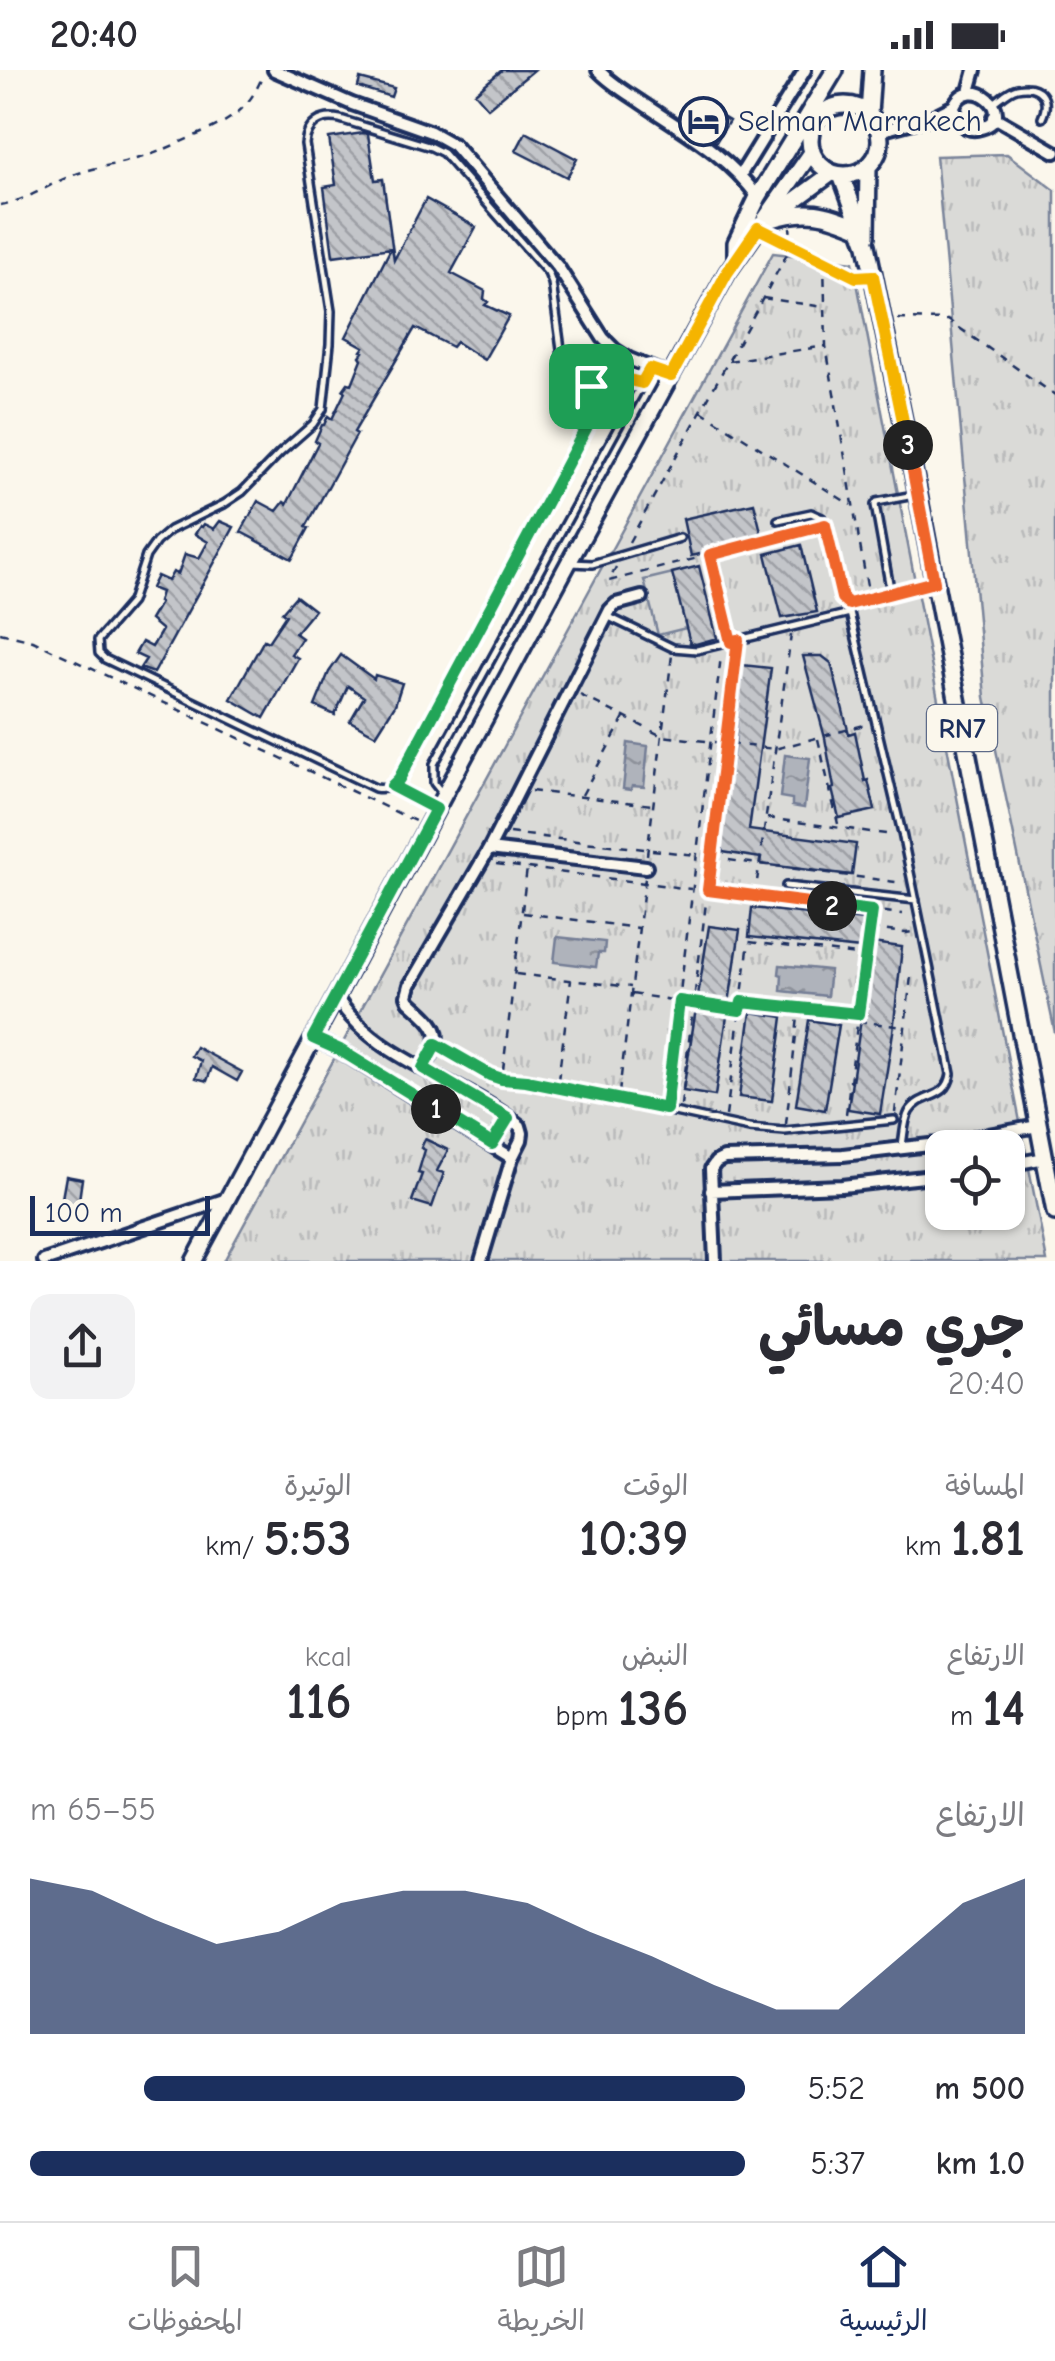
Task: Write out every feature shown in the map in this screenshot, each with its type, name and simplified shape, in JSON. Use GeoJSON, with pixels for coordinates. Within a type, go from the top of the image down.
{"type":"FeatureCollection","features":[{"type":"Feature","properties":{"kind":"main road"},"geometry":{"type":"LineString","coordinates":[[828,108],[838,70]]}},
{"type":"Feature","properties":{"kind":"main road"},"geometry":{"type":"LineString","coordinates":[[736,258],[739,235],[758,197],[838,70]]}},
{"type":"Feature","properties":{"kind":"main road"},"geometry":{"type":"LineString","coordinates":[[869,114],[872,70]]}},
{"type":"Feature","properties":{"kind":"main road"},"geometry":{"type":"LineString","coordinates":[[194,1261],[736,258],[811,153],[812,124],[828,108],[849,104],[869,114],[879,131]]}},
{"type":"Feature","properties":{"kind":"main road","name":"RN7"},"geometry":{"type":"LineString","coordinates":[[867,245],[868,167],[878,150],[879,131]]}},
{"type":"Feature","properties":{"kind":"main road","name":"RN7"},"geometry":{"type":"LineString","coordinates":[[811,153],[824,169],[837,174],[867,245],[1055,1212]]}},
{"type":"Feature","properties":{"kind":"main road"},"geometry":{"type":"LineString","coordinates":[[761,226],[837,174],[851,175],[868,167]]}},
{"type":"Feature","properties":{"kind":"main road"},"geometry":{"type":"LineString","coordinates":[[761,226],[788,214],[814,212],[861,228]]}},
{"type":"Feature","properties":{"kind":"street"},"geometry":{"type":"LineString","coordinates":[[274,70],[454,144],[558,268],[602,338],[615,350],[671,376]]}},
{"type":"Feature","properties":{"kind":"street"},"geometry":{"type":"LineString","coordinates":[[598,70],[721,156],[758,197]]}},
{"type":"Feature","properties":{"kind":"street"},"geometry":{"type":"LineString","coordinates":[[741,174],[805,70]]}},
{"type":"Feature","properties":{"kind":"street"},"geometry":{"type":"LineString","coordinates":[[970,88],[976,70]]}},
{"type":"Feature","properties":{"kind":"street"},"geometry":{"type":"LineString","coordinates":[[970,88],[982,89],[995,102],[994,117],[979,129],[966,128],[955,112],[959,94],[970,88]]}},
{"type":"Feature","properties":{"kind":"street"},"geometry":{"type":"LineString","coordinates":[[879,131],[955,112]]}},
{"type":"Feature","properties":{"kind":"street"},"geometry":{"type":"LineString","coordinates":[[994,117],[1055,152]]}},
{"type":"Feature","properties":{"kind":"street"},"geometry":{"type":"LineString","coordinates":[[423,1068],[438,1037],[435,1025],[409,1001],[407,992],[489,849],[607,616],[616,604],[642,597]]}},
{"type":"Feature","properties":{"kind":"street"},"geometry":{"type":"LineString","coordinates":[[489,849],[646,867]]}},
{"type":"Feature","properties":{"kind":"street"},"geometry":{"type":"LineString","coordinates":[[336,997],[364,1032],[520,1126],[522,1133],[481,1261]]}},
{"type":"Feature","properties":{"kind":"street"},"geometry":{"type":"LineString","coordinates":[[313,1038],[340,1050],[512,1158]]}},
{"type":"Feature","properties":{"kind":"street"},"geometry":{"type":"LineString","coordinates":[[492,1144],[508,1118]]}},
{"type":"Feature","properties":{"kind":"street"},"geometry":{"type":"LineString","coordinates":[[715,1261],[711,1168],[724,1158],[844,1155],[938,1144],[1038,1126]]}},
{"type":"Feature","properties":{"kind":"street"},"geometry":{"type":"LineString","coordinates":[[1025,1162],[1045,1158]]}},
{"type":"Feature","properties":{"kind":"street"},"geometry":{"type":"LineString","coordinates":[[711,1191],[842,1186],[925,1177]]}},
{"type":"Feature","properties":{"kind":"street"},"geometry":{"type":"LineString","coordinates":[[44,1261],[228,1199]]}},
{"type":"Feature","properties":{"kind":"lane"},"geometry":{"type":"LineString","coordinates":[[995,102],[1013,89],[1033,88],[1046,100],[1042,118]]}},
{"type":"Feature","properties":{"kind":"lane"},"geometry":{"type":"LineString","coordinates":[[334,117],[431,147],[447,156],[548,273],[562,356],[571,372],[591,386],[595,399],[592,417],[392,786],[374,788],[105,658],[97,648],[99,637],[131,602],[146,556],[156,542],[170,530],[242,492],[313,424],[323,409],[332,322],[305,144],[313,124],[322,118],[334,117]]}},
{"type":"Feature","properties":{"kind":"lane"},"geometry":{"type":"LineString","coordinates":[[444,795],[434,782],[434,764],[650,369]]}},
{"type":"Feature","properties":{"kind":"lane"},"geometry":{"type":"LineString","coordinates":[[591,386],[629,380],[642,383]]}},
{"type":"Feature","properties":{"kind":"lane"},"geometry":{"type":"LineString","coordinates":[[891,594],[874,506],[877,502],[918,494]]}},
{"type":"Feature","properties":{"kind":"lane"},"geometry":{"type":"LineString","coordinates":[[778,520],[819,515],[825,525],[842,598],[849,604],[934,582]]}},
{"type":"Feature","properties":{"kind":"lane"},"geometry":{"type":"LineString","coordinates":[[569,562],[587,565],[680,538]]}},
{"type":"Feature","properties":{"kind":"lane"},"geometry":{"type":"LineString","coordinates":[[607,616],[673,648],[697,650],[850,613],[902,833],[951,1080],[941,1092],[910,1111],[902,1148]]}},
{"type":"Feature","properties":{"kind":"lane"},"geometry":{"type":"LineString","coordinates":[[392,786],[436,809]]}},
{"type":"Feature","properties":{"kind":"lane"},"geometry":{"type":"LineString","coordinates":[[786,886],[916,900]]}},
{"type":"Feature","properties":{"kind":"lane"},"geometry":{"type":"LineString","coordinates":[[436,1044],[502,1079],[760,1130],[894,1120]]}},
{"type":"Feature","properties":{"kind":"path"},"geometry":{"type":"LineString","coordinates":[[0,206],[18,202],[71,176],[154,154],[218,127],[238,113],[265,70]]}},
{"type":"Feature","properties":{"kind":"path"},"geometry":{"type":"LineString","coordinates":[[788,214],[792,245],[609,581],[825,525]]}},
{"type":"Feature","properties":{"kind":"path"},"geometry":{"type":"LineString","coordinates":[[761,226],[856,277],[873,276]]}},
{"type":"Feature","properties":{"kind":"path"},"geometry":{"type":"LineString","coordinates":[[824,261],[826,346],[870,598]]}},
{"type":"Feature","properties":{"kind":"path"},"geometry":{"type":"LineString","coordinates":[[763,298],[826,307]]}},
{"type":"Feature","properties":{"kind":"path"},"geometry":{"type":"LineString","coordinates":[[882,319],[948,320],[1055,394]]}},
{"type":"Feature","properties":{"kind":"path"},"geometry":{"type":"LineString","coordinates":[[728,362],[826,346]]}},
{"type":"Feature","properties":{"kind":"path"},"geometry":{"type":"LineString","coordinates":[[700,410],[854,507]]}},
{"type":"Feature","properties":{"kind":"path"},"geometry":{"type":"LineString","coordinates":[[680,1113],[726,744],[734,641],[710,555]]}},
{"type":"Feature","properties":{"kind":"path"},"geometry":{"type":"LineString","coordinates":[[755,896],[792,627]]}},
{"type":"Feature","properties":{"kind":"path"},"geometry":{"type":"LineString","coordinates":[[0,634],[33,641],[427,827]]}},
{"type":"Feature","properties":{"kind":"path"},"geometry":{"type":"LineString","coordinates":[[666,1109],[722,644]]}},
{"type":"Feature","properties":{"kind":"path"},"geometry":{"type":"LineString","coordinates":[[570,689],[662,736],[775,750],[876,722]]}},
{"type":"Feature","properties":{"kind":"path"},"geometry":{"type":"LineString","coordinates":[[582,796],[624,717]]}},
{"type":"Feature","properties":{"kind":"path"},"geometry":{"type":"LineString","coordinates":[[817,738],[839,826]]}},
{"type":"Feature","properties":{"kind":"path"},"geometry":{"type":"LineString","coordinates":[[519,789],[654,805]]}},
{"type":"Feature","properties":{"kind":"path"},"geometry":{"type":"LineString","coordinates":[[766,818],[876,831],[889,836],[902,833]]}},
{"type":"Feature","properties":{"kind":"path"},"geometry":{"type":"LineString","coordinates":[[497,832],[696,856]]}},
{"type":"Feature","properties":{"kind":"path"},"geometry":{"type":"LineString","coordinates":[[711,858],[896,882],[902,898]]}},
{"type":"Feature","properties":{"kind":"path"},"geometry":{"type":"LineString","coordinates":[[492,864],[692,889]]}},
{"type":"Feature","properties":{"kind":"path"},"geometry":{"type":"LineString","coordinates":[[502,1079],[527,868]]}},
{"type":"Feature","properties":{"kind":"path"},"geometry":{"type":"LineString","coordinates":[[708,890],[902,914]]}},
{"type":"Feature","properties":{"kind":"path"},"geometry":{"type":"LineString","coordinates":[[844,1126],[872,911]]}},
{"type":"Feature","properties":{"kind":"path"},"geometry":{"type":"LineString","coordinates":[[522,913],[638,928]]}},
{"type":"Feature","properties":{"kind":"path"},"geometry":{"type":"LineString","coordinates":[[869,928],[906,933],[922,930]]}},
{"type":"Feature","properties":{"kind":"path"},"geometry":{"type":"LineString","coordinates":[[725,1122],[749,942],[866,956]]}},
{"type":"Feature","properties":{"kind":"path"},"geometry":{"type":"LineString","coordinates":[[514,974],[631,986]]}},
{"type":"Feature","properties":{"kind":"path"},"geometry":{"type":"LineString","coordinates":[[894,1120],[911,976]]}},
{"type":"Feature","properties":{"kind":"path"},"geometry":{"type":"LineString","coordinates":[[557,1087],[570,980]]}},
{"type":"Feature","properties":{"kind":"path"},"geometry":{"type":"LineString","coordinates":[[630,994],[740,1010]]}},
{"type":"Feature","properties":{"kind":"path"},"geometry":{"type":"LineString","coordinates":[[742,1002],[858,1014]]}},
{"type":"Feature","properties":{"kind":"path"},"geometry":{"type":"LineString","coordinates":[[785,1131],[799,1008]]}},
{"type":"Feature","properties":{"kind":"path"},"geometry":{"type":"LineString","coordinates":[[858,1021],[905,1028]]}},
{"type":"Feature","properties":{"kind":"green space"},"geometry":{"type":"Polygon","coordinates":[[[1007,154],[1055,190],[1055,1033],[985,697],[936,156],[1007,154]]]}},
{"type":"Feature","properties":{"kind":"green space"},"geometry":{"type":"Polygon","coordinates":[[[773,253],[853,262],[1022,1130],[925,1130],[925,1230],[1025,1230],[1025,1148],[1047,1261],[224,1261],[773,253]]]}},
{"type":"Feature","properties":{"kind":"green space"},"geometry":{"type":"Polygon","coordinates":[[[673,573],[686,628],[658,635],[644,580],[673,573]]]}},
{"type":"Feature","properties":{"kind":"water"},"geometry":{"type":"Polygon","coordinates":[[[628,743],[648,746],[644,787],[632,786],[631,790],[623,789],[628,743]]]}},
{"type":"Feature","properties":{"kind":"water"},"geometry":{"type":"Polygon","coordinates":[[[785,755],[810,758],[804,808],[792,806],[792,799],[780,797],[785,755]]]}},
{"type":"Feature","properties":{"kind":"water"},"geometry":{"type":"Polygon","coordinates":[[[557,937],[605,942],[604,953],[598,953],[596,967],[554,962],[557,937]]]}},
{"type":"Feature","properties":{"kind":"water"},"geometry":{"type":"Polygon","coordinates":[[[780,965],[830,970],[827,996],[781,991],[780,965]]]}},
{"type":"Feature","properties":{"kind":"building"},"geometry":{"type":"Polygon","coordinates":[[[502,70],[534,70],[488,108],[475,93],[502,70]]]}},
{"type":"Feature","properties":{"kind":"building"},"geometry":{"type":"Polygon","coordinates":[[[360,79],[394,88],[391,97],[358,87],[360,79]]]}},
{"type":"Feature","properties":{"kind":"building"},"geometry":{"type":"Polygon","coordinates":[[[692,99],[729,121],[716,142],[680,118],[692,99]]]}},
{"type":"Feature","properties":{"kind":"building"},"geometry":{"type":"Polygon","coordinates":[[[526,132],[577,159],[567,177],[516,151],[526,132]]]}},
{"type":"Feature","properties":{"kind":"building"},"geometry":{"type":"Polygon","coordinates":[[[368,134],[375,180],[383,179],[394,260],[426,199],[476,227],[451,273],[485,291],[485,305],[509,316],[484,360],[456,342],[452,347],[415,328],[354,432],[357,434],[292,559],[241,532],[258,501],[277,511],[284,502],[287,504],[318,443],[315,441],[322,425],[328,416],[332,419],[343,390],[348,383],[352,384],[362,359],[364,347],[346,337],[391,248],[333,256],[324,187],[336,185],[329,138],[368,134]]]}},
{"type":"Feature","properties":{"kind":"building"},"geometry":{"type":"Polygon","coordinates":[[[754,503],[763,540],[691,556],[683,519],[754,503]]]}},
{"type":"Feature","properties":{"kind":"building"},"geometry":{"type":"Polygon","coordinates":[[[220,521],[234,527],[154,673],[140,668],[146,659],[135,654],[142,642],[152,647],[162,630],[150,620],[160,603],[161,592],[151,588],[157,576],[168,581],[173,572],[178,574],[185,554],[199,558],[208,542],[195,534],[200,526],[214,529],[220,521]]]}},
{"type":"Feature","properties":{"kind":"building"},"geometry":{"type":"Polygon","coordinates":[[[801,545],[817,612],[782,618],[766,554],[801,545]]]}},
{"type":"Feature","properties":{"kind":"building"},"geometry":{"type":"Polygon","coordinates":[[[699,566],[717,638],[696,644],[690,643],[672,573],[699,566]]]}},
{"type":"Feature","properties":{"kind":"building"},"geometry":{"type":"Polygon","coordinates":[[[296,596],[314,610],[295,633],[302,638],[291,654],[298,658],[264,718],[231,699],[264,640],[268,642],[286,615],[282,612],[296,596]]]}},
{"type":"Feature","properties":{"kind":"building"},"geometry":{"type":"Polygon","coordinates":[[[341,655],[374,679],[375,675],[402,683],[395,705],[376,735],[350,721],[364,697],[348,686],[335,715],[315,706],[341,655]]]}},
{"type":"Feature","properties":{"kind":"building"},"geometry":{"type":"Polygon","coordinates":[[[803,656],[822,656],[831,663],[849,734],[855,732],[875,810],[839,818],[825,738],[803,656]]]}},
{"type":"Feature","properties":{"kind":"building"},"geometry":{"type":"Polygon","coordinates":[[[742,665],[771,668],[749,830],[856,844],[852,875],[760,864],[761,858],[723,852],[719,843],[742,665]]]}},
{"type":"Feature","properties":{"kind":"building"},"geometry":{"type":"Polygon","coordinates":[[[752,908],[864,920],[861,949],[749,937],[752,908]]]}},
{"type":"Feature","properties":{"kind":"building"},"geometry":{"type":"Polygon","coordinates":[[[709,926],[740,930],[715,1096],[683,1091],[709,926]]]}},
{"type":"Feature","properties":{"kind":"building"},"geometry":{"type":"Polygon","coordinates":[[[872,943],[902,947],[880,1114],[848,1109],[872,943]]]}},
{"type":"Feature","properties":{"kind":"building"},"geometry":{"type":"Polygon","coordinates":[[[751,1012],[783,1017],[772,1101],[739,1097],[751,1012]]]}},
{"type":"Feature","properties":{"kind":"building"},"geometry":{"type":"Polygon","coordinates":[[[809,1020],[839,1025],[825,1110],[796,1105],[809,1020]]]}},
{"type":"Feature","properties":{"kind":"building"},"geometry":{"type":"Polygon","coordinates":[[[196,1047],[242,1072],[237,1081],[212,1067],[207,1081],[196,1078],[201,1061],[191,1056],[196,1047]]]}},
{"type":"Feature","properties":{"kind":"building"},"geometry":{"type":"Polygon","coordinates":[[[425,1139],[448,1150],[437,1171],[444,1173],[432,1207],[412,1201],[422,1174],[418,1173],[425,1139]]]}},
{"type":"Feature","properties":{"kind":"building"},"geometry":{"type":"Polygon","coordinates":[[[66,1176],[82,1179],[78,1207],[61,1204],[66,1176]]]}},
{"type":"Feature","properties":{"kind":"place","name":"Selman Marrakech"},"geometry":{"type":"Point","coordinates":[703,121]}},
{"type":"Feature","properties":{"kind":"route"},"geometry":{"type":"LineString","coordinates":[[758,228],[856,277],[873,276],[934,582],[849,604],[842,598],[825,525],[710,555],[731,642],[738,640],[708,890],[872,911],[858,1014],[742,1002],[740,1010],[679,1001],[666,1109],[502,1079],[436,1044],[423,1068],[508,1118],[492,1144],[340,1050],[313,1038],[436,809],[392,786],[592,417],[595,399],[591,386],[629,380],[642,383],[650,369],[671,376],[727,273],[758,228]]}}]}
